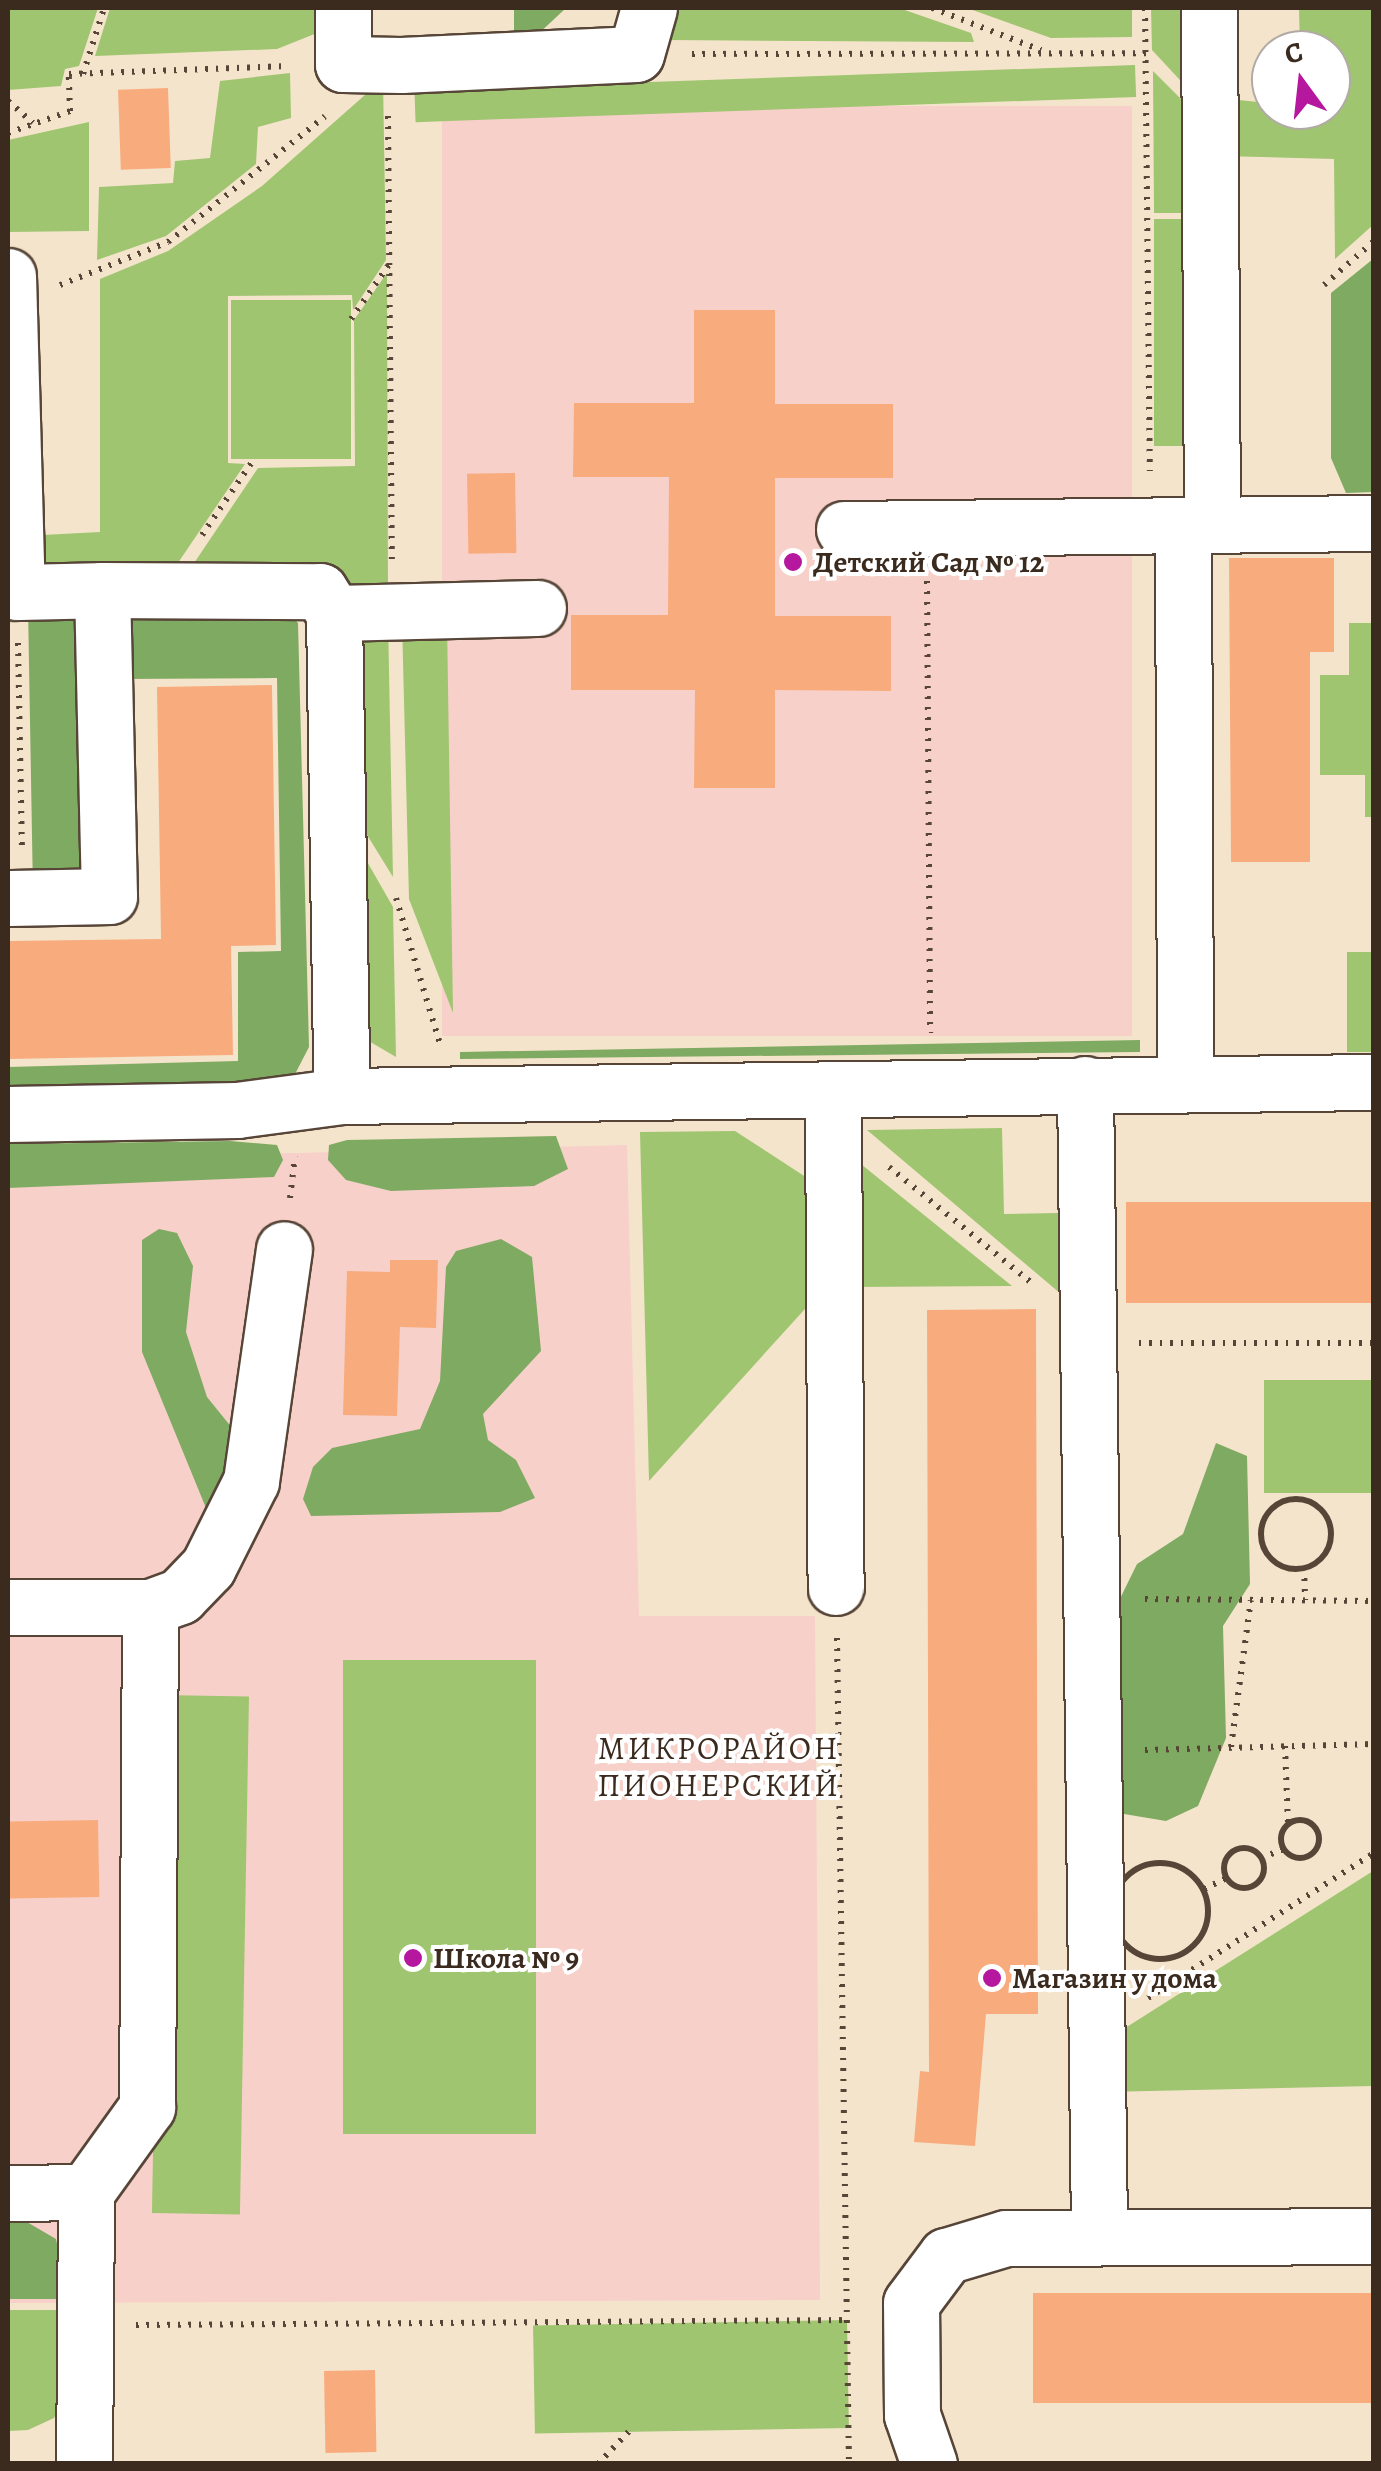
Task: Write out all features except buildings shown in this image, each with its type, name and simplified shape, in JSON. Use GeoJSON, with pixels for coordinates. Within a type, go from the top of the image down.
{"type":"FeatureCollection","features":[{"type":"Feature","properties":{"kind":"street"},"geometry":{"type":"LineString","coordinates":[[344,8],[366,64],[642,31]]}},
{"type":"Feature","properties":{"kind":"street"},"geometry":{"type":"LineString","coordinates":[[1186,1083],[1182,525],[1209,8]]}},
{"type":"Feature","properties":{"kind":"street"},"geometry":{"type":"LineString","coordinates":[[8,291],[17,592],[310,588],[334,613],[342,1096]]}},
{"type":"Feature","properties":{"kind":"street"},"geometry":{"type":"LineString","coordinates":[[844,529],[1374,523]]}},
{"type":"Feature","properties":{"kind":"street"},"geometry":{"type":"LineString","coordinates":[[15,897],[110,896],[102,590]]}},
{"type":"Feature","properties":{"kind":"street"},"geometry":{"type":"LineString","coordinates":[[334,613],[538,608]]}},
{"type":"Feature","properties":{"kind":"street"},"geometry":{"type":"LineString","coordinates":[[8,1114],[237,1110],[342,1096],[833,1108],[1084,1084],[1374,1082]]}},
{"type":"Feature","properties":{"kind":"street"},"geometry":{"type":"LineString","coordinates":[[1084,1084],[1099,2235]]}},
{"type":"Feature","properties":{"kind":"street"},"geometry":{"type":"LineString","coordinates":[[833,1108],[836,1587]]}},
{"type":"Feature","properties":{"kind":"street"},"geometry":{"type":"LineString","coordinates":[[8,1606],[150,1607],[180,1596],[208,1567],[251,1481],[284,1249]]}},
{"type":"Feature","properties":{"kind":"street"},"geometry":{"type":"LineString","coordinates":[[84,2464],[86,2192],[147,2107],[150,1607]]}},
{"type":"Feature","properties":{"kind":"street"},"geometry":{"type":"LineString","coordinates":[[8,2193],[86,2192]]}},
{"type":"Feature","properties":{"kind":"street"},"geometry":{"type":"LineString","coordinates":[[929,2464],[912,2416],[912,2303],[923,2276],[974,2243],[1099,2235],[1374,2236]]}},
{"type":"Feature","properties":{"kind":"path"},"geometry":{"type":"LineString","coordinates":[[83,74],[104,8]]}},
{"type":"Feature","properties":{"kind":"path"},"geometry":{"type":"LineString","coordinates":[[932,8],[1047,52]]}},
{"type":"Feature","properties":{"kind":"path"},"geometry":{"type":"LineString","coordinates":[[1145,8],[1182,525]]}},
{"type":"Feature","properties":{"kind":"path"},"geometry":{"type":"LineString","coordinates":[[642,31],[1047,52],[1146,51]]}},
{"type":"Feature","properties":{"kind":"path"},"geometry":{"type":"LineString","coordinates":[[8,132],[70,111],[69,74],[366,64]]}},
{"type":"Feature","properties":{"kind":"path"},"geometry":{"type":"LineString","coordinates":[[8,291],[168,242],[366,64]]}},
{"type":"Feature","properties":{"kind":"path"},"geometry":{"type":"LineString","coordinates":[[8,101],[34,123]]}},
{"type":"Feature","properties":{"kind":"path"},"geometry":{"type":"LineString","coordinates":[[1324,284],[1374,241]]}},
{"type":"Feature","properties":{"kind":"path"},"geometry":{"type":"LineString","coordinates":[[351,319],[390,263]]}},
{"type":"Feature","properties":{"kind":"path"},"geometry":{"type":"LineString","coordinates":[[165,590],[254,458]]}},
{"type":"Feature","properties":{"kind":"path"},"geometry":{"type":"LineString","coordinates":[[927,528],[930,1040]]}},
{"type":"Feature","properties":{"kind":"path"},"geometry":{"type":"LineString","coordinates":[[15,897],[17,592]]}},
{"type":"Feature","properties":{"kind":"path"},"geometry":{"type":"LineString","coordinates":[[397,901],[446,1064]]}},
{"type":"Feature","properties":{"kind":"path"},"geometry":{"type":"LineString","coordinates":[[833,1108],[1088,1336],[1374,1343]]}},
{"type":"Feature","properties":{"kind":"path"},"geometry":{"type":"LineString","coordinates":[[284,1249],[297,1141]]}},
{"type":"Feature","properties":{"kind":"path"},"geometry":{"type":"LineString","coordinates":[[1298,1499],[1318,1507],[1330,1526],[1329,1548],[1304,1568],[1281,1566],[1262,1537],[1268,1514],[1298,1499]]}},
{"type":"Feature","properties":{"kind":"path"},"geometry":{"type":"LineString","coordinates":[[1304,1568],[1305,1600]]}},
{"type":"Feature","properties":{"kind":"path"},"geometry":{"type":"LineString","coordinates":[[836,1587],[849,2464]]}},
{"type":"Feature","properties":{"kind":"path"},"geometry":{"type":"LineString","coordinates":[[1092,1598],[1374,1601]]}},
{"type":"Feature","properties":{"kind":"path"},"geometry":{"type":"LineString","coordinates":[[1231,1747],[1230,1700],[1251,1600]]}},
{"type":"Feature","properties":{"kind":"path"},"geometry":{"type":"LineString","coordinates":[[1093,1750],[1374,1744]]}},
{"type":"Feature","properties":{"kind":"path"},"geometry":{"type":"LineString","coordinates":[[1284,1849],[1288,1824],[1286,1746]]}},
{"type":"Feature","properties":{"kind":"path"},"geometry":{"type":"LineString","coordinates":[[1284,1849],[1300,1858],[1319,1842],[1312,1824],[1288,1824]]}},
{"type":"Feature","properties":{"kind":"path"},"geometry":{"type":"LineString","coordinates":[[1227,1878],[1234,1851],[1261,1858],[1284,1849]]}},
{"type":"Feature","properties":{"kind":"path"},"geometry":{"type":"LineString","coordinates":[[1096,2031],[1374,1852]]}},
{"type":"Feature","properties":{"kind":"path"},"geometry":{"type":"LineString","coordinates":[[1204,1889],[1227,1878],[1257,1883],[1261,1858]]}},
{"type":"Feature","properties":{"kind":"path"},"geometry":{"type":"LineString","coordinates":[[1166,1863],[1204,1889],[1202,1935],[1179,1956],[1133,1952],[1114,1926],[1114,1894],[1135,1870],[1166,1863]]}},
{"type":"Feature","properties":{"kind":"path"},"geometry":{"type":"LineString","coordinates":[[85,2326],[848,2320]]}},
{"type":"Feature","properties":{"kind":"path"},"geometry":{"type":"LineString","coordinates":[[598,2464],[632,2428]]}},
{"type":"Feature","properties":{"kind":"shaded area","name":"Детский Сад № 12"},"geometry":{"type":"Polygon","coordinates":[[[442,106],[1132,106],[1132,1036],[442,1036],[442,106]]]}},
{"type":"Feature","properties":{"kind":"shaded area","name":"Школа № 9"},"geometry":{"type":"Polygon","coordinates":[[[627,1145],[639,1616],[815,1616],[820,2300],[8,2303],[8,1160],[627,1145]]]}},
{"type":"Feature","properties":{"kind":"green space"},"geometry":{"type":"Polygon","coordinates":[[[8,8],[98,8],[79,66],[65,69],[61,86],[8,90],[8,8]]]}},
{"type":"Feature","properties":{"kind":"green space"},"geometry":{"type":"Polygon","coordinates":[[[110,8],[322,8],[317,33],[277,49],[95,56],[110,8]]]}},
{"type":"Feature","properties":{"kind":"green space"},"geometry":{"type":"Polygon","coordinates":[[[514,8],[566,8],[535,37],[514,42],[514,8]]]}},
{"type":"Feature","properties":{"kind":"green space"},"geometry":{"type":"Polygon","coordinates":[[[667,8],[899,8],[971,33],[974,42],[665,40],[667,8]]]}},
{"type":"Feature","properties":{"kind":"green space"},"geometry":{"type":"Polygon","coordinates":[[[967,8],[1132,8],[1132,37],[1051,38],[967,8]]]}},
{"type":"Feature","properties":{"kind":"green space"},"geometry":{"type":"Polygon","coordinates":[[[1151,8],[1204,8],[1205,107],[1152,50],[1151,8]]]}},
{"type":"Feature","properties":{"kind":"green space"},"geometry":{"type":"Polygon","coordinates":[[[1299,8],[1373,8],[1373,225],[1335,259],[1334,159],[1221,156],[1220,98],[1251,101],[1251,130],[1351,130],[1351,30],[1300,30],[1299,8]]]}},
{"type":"Feature","properties":{"kind":"green space"},"geometry":{"type":"Polygon","coordinates":[[[1135,65],[1136,97],[416,122],[414,90],[1135,65]]]}},
{"type":"Feature","properties":{"kind":"green space"},"geometry":{"type":"Polygon","coordinates":[[[1153,71],[1204,122],[1203,213],[1154,213],[1153,71]]]}},
{"type":"Feature","properties":{"kind":"green space"},"geometry":{"type":"Polygon","coordinates":[[[290,73],[291,118],[258,127],[256,164],[166,236],[97,260],[99,187],[173,183],[175,161],[210,158],[220,81],[290,73]]]}},
{"type":"Feature","properties":{"kind":"green space"},"geometry":{"type":"Polygon","coordinates":[[[383,79],[386,260],[353,310],[352,295],[228,296],[228,463],[245,464],[165,582],[25,586],[23,536],[100,532],[100,279],[168,251],[262,186],[383,79]]]}},
{"type":"Feature","properties":{"kind":"green space"},"geometry":{"type":"Polygon","coordinates":[[[89,122],[89,231],[8,232],[8,140],[89,122]]]}},
{"type":"Feature","properties":{"kind":"green space"},"geometry":{"type":"Polygon","coordinates":[[[1154,219],[1203,219],[1203,446],[1154,446],[1154,219]]]}},
{"type":"Feature","properties":{"kind":"green space"},"geometry":{"type":"Polygon","coordinates":[[[1373,259],[1373,492],[1346,493],[1331,458],[1331,293],[1373,259]]]}},
{"type":"Feature","properties":{"kind":"green space"},"geometry":{"type":"Polygon","coordinates":[[[387,273],[388,595],[182,581],[258,468],[355,466],[354,320],[387,273]]]}},
{"type":"Feature","properties":{"kind":"green space"},"geometry":{"type":"Polygon","coordinates":[[[231,300],[351,300],[351,459],[231,459],[231,300]]]}},
{"type":"Feature","properties":{"kind":"green space"},"geometry":{"type":"Polygon","coordinates":[[[119,601],[284,608],[298,623],[309,1047],[293,1078],[8,1104],[8,1067],[238,1061],[238,952],[281,951],[277,678],[120,679],[119,601]]]}},
{"type":"Feature","properties":{"kind":"green space"},"geometry":{"type":"Polygon","coordinates":[[[86,606],[91,873],[33,874],[28,607],[86,606]]]}},
{"type":"Feature","properties":{"kind":"green space"},"geometry":{"type":"Polygon","coordinates":[[[388,619],[393,877],[356,817],[350,620],[388,619]]]}},
{"type":"Feature","properties":{"kind":"green space"},"geometry":{"type":"Polygon","coordinates":[[[402,621],[447,621],[453,1013],[409,899],[402,621]]]}},
{"type":"Feature","properties":{"kind":"green space"},"geometry":{"type":"Polygon","coordinates":[[[1349,623],[1373,623],[1373,817],[1365,817],[1365,775],[1320,775],[1320,675],[1349,675],[1349,623]]]}},
{"type":"Feature","properties":{"kind":"green space"},"geometry":{"type":"Polygon","coordinates":[[[357,844],[393,907],[396,1057],[367,1040],[357,844]]]}},
{"type":"Feature","properties":{"kind":"green space"},"geometry":{"type":"Polygon","coordinates":[[[1347,952],[1373,952],[1373,1052],[1347,1052],[1347,952]]]}},
{"type":"Feature","properties":{"kind":"green space"},"geometry":{"type":"Polygon","coordinates":[[[1140,1040],[1140,1052],[460,1059],[460,1052],[1140,1040]]]}},
{"type":"Feature","properties":{"kind":"green space"},"geometry":{"type":"Polygon","coordinates":[[[1002,1128],[1004,1214],[1059,1213],[1061,1294],[867,1130],[1002,1128]]]}},
{"type":"Feature","properties":{"kind":"green space"},"geometry":{"type":"Polygon","coordinates":[[[735,1131],[815,1183],[814,1299],[649,1481],[640,1132],[735,1131]]]}},
{"type":"Feature","properties":{"kind":"green space"},"geometry":{"type":"Polygon","coordinates":[[[556,1136],[568,1169],[534,1186],[391,1191],[346,1180],[328,1160],[329,1145],[347,1140],[556,1136]]]}},
{"type":"Feature","properties":{"kind":"green space"},"geometry":{"type":"Polygon","coordinates":[[[230,1141],[277,1145],[283,1160],[274,1177],[8,1188],[8,1144],[230,1141]]]}},
{"type":"Feature","properties":{"kind":"green space"},"geometry":{"type":"Polygon","coordinates":[[[846,1152],[1012,1286],[851,1287],[846,1152]]]}},
{"type":"Feature","properties":{"kind":"green space"},"geometry":{"type":"Polygon","coordinates":[[[159,1229],[177,1233],[193,1266],[186,1332],[207,1397],[241,1439],[222,1504],[206,1508],[142,1352],[142,1240],[159,1229]]]}},
{"type":"Feature","properties":{"kind":"green space"},"geometry":{"type":"Polygon","coordinates":[[[501,1239],[532,1257],[541,1351],[483,1414],[488,1440],[516,1460],[535,1498],[500,1512],[311,1516],[303,1499],[313,1467],[332,1448],[420,1429],[440,1381],[446,1267],[456,1251],[501,1239]]]}},
{"type":"Feature","properties":{"kind":"green space"},"geometry":{"type":"Polygon","coordinates":[[[1264,1380],[1373,1380],[1373,1493],[1264,1493],[1264,1380]]]}},
{"type":"Feature","properties":{"kind":"green space"},"geometry":{"type":"Polygon","coordinates":[[[1216,1443],[1247,1456],[1250,1584],[1223,1626],[1226,1738],[1198,1806],[1166,1821],[1112,1812],[1109,1621],[1137,1564],[1183,1534],[1216,1443]]]}},
{"type":"Feature","properties":{"kind":"green space"},"geometry":{"type":"Polygon","coordinates":[[[343,1660],[536,1660],[536,2134],[343,2134],[343,1660]]]}},
{"type":"Feature","properties":{"kind":"green space"},"geometry":{"type":"Polygon","coordinates":[[[161,1695],[249,1697],[240,2214],[152,2213],[161,1695]]]}},
{"type":"Feature","properties":{"kind":"green space"},"geometry":{"type":"Polygon","coordinates":[[[1373,1871],[1373,2086],[1105,2092],[1103,2042],[1373,1871]]]}},
{"type":"Feature","properties":{"kind":"green space"},"geometry":{"type":"Polygon","coordinates":[[[8,2211],[56,2239],[68,2299],[8,2299],[8,2211]]]}},
{"type":"Feature","properties":{"kind":"green space"},"geometry":{"type":"Polygon","coordinates":[[[8,2310],[67,2310],[65,2396],[54,2418],[28,2430],[8,2431],[8,2310]]]}},
{"type":"Feature","properties":{"kind":"green space"},"geometry":{"type":"Polygon","coordinates":[[[847,2320],[849,2428],[535,2433],[533,2325],[847,2320]]]}},
{"type":"Feature","properties":{"kind":"place","name":"Детский Сад № 12"},"geometry":{"type":"Point","coordinates":[793,562]}},
{"type":"Feature","properties":{"kind":"place","name":"Школа № 9"},"geometry":{"type":"Point","coordinates":[413,1958]}},
{"type":"Feature","properties":{"kind":"place","name":"Магазин у дома"},"geometry":{"type":"Point","coordinates":[992,1978]}},
{"type":"Feature","properties":{"kind":"district","name":"МИКРОРАЙОН ПИОНЕРСКИЙ"},"geometry":{"type":"Point","coordinates":[719,1768]}}]}
